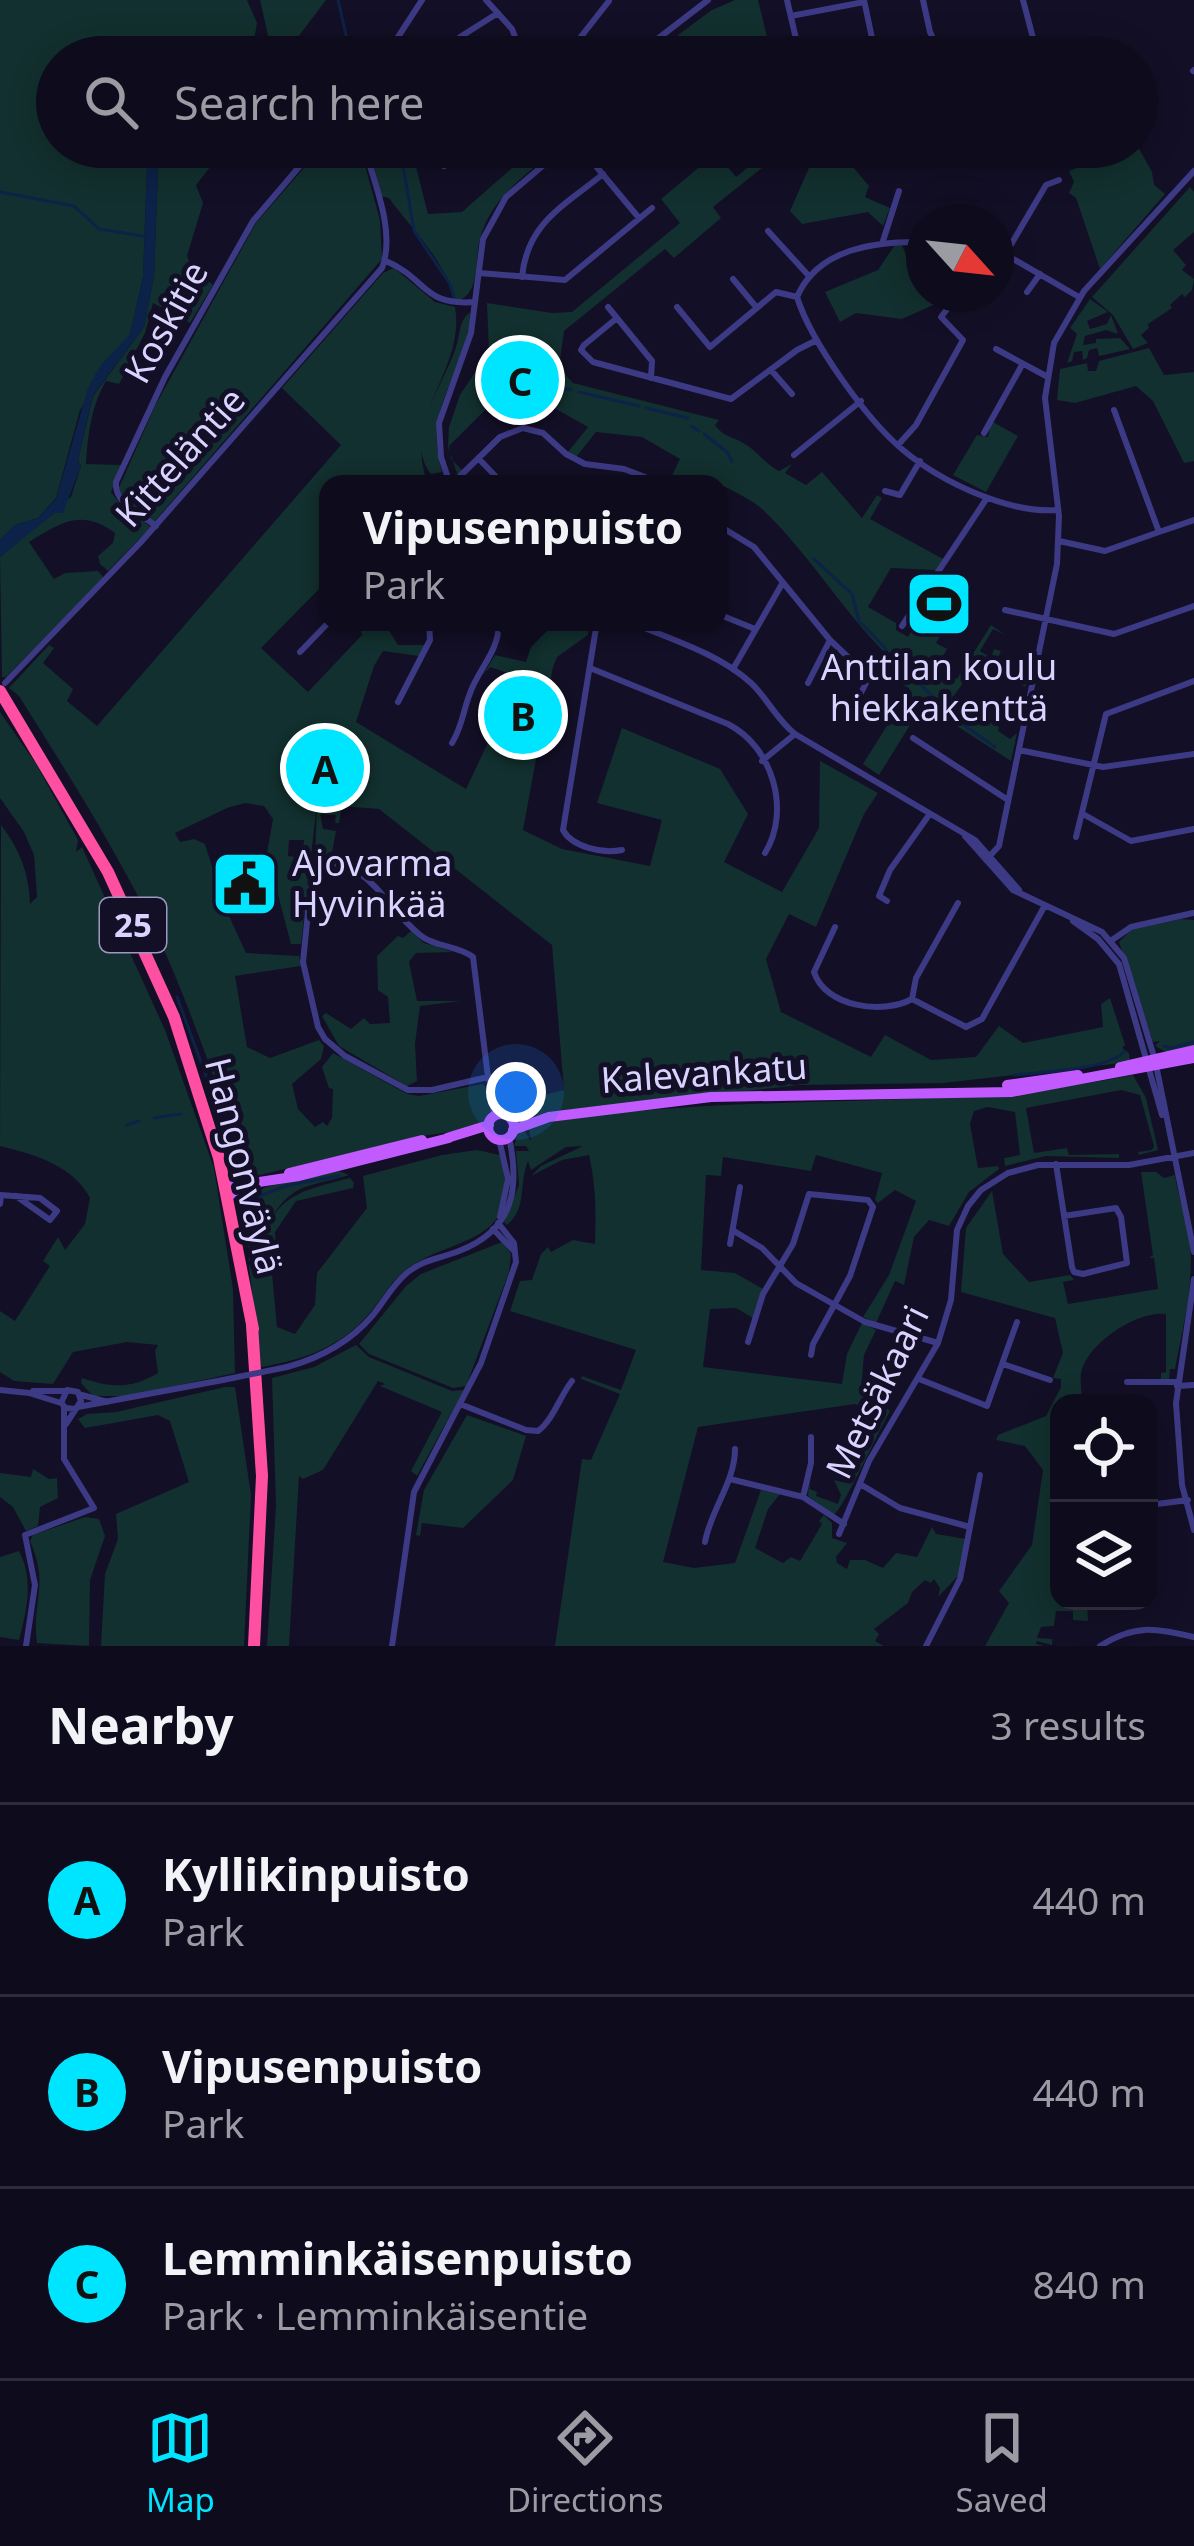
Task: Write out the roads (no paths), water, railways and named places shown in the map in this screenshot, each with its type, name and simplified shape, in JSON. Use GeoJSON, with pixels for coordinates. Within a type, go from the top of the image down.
{"type":"FeatureCollection","features":[{"type":"Feature","properties":{"kind":"highway","name":"Hangonväylä"},"geometry":{"type":"LineString","coordinates":[[3,687],[108,872],[174,1017],[230,1190],[253,1329],[262,1476],[254,1646]]}},
{"type":"Feature","properties":{"kind":"main road","name":"Kalevankatu"},"geometry":{"type":"LineString","coordinates":[[230,1190],[549,1117],[711,1097],[902,1093],[1012,1084],[1194,1054]]}},
{"type":"Feature","properties":{"kind":"street"},"geometry":{"type":"LineString","coordinates":[[399,36],[422,0]]}},
{"type":"Feature","properties":{"kind":"street"},"geometry":{"type":"LineString","coordinates":[[485,0],[515,36]]}},
{"type":"Feature","properties":{"kind":"street"},"geometry":{"type":"LineString","coordinates":[[660,36],[708,0]]}},
{"type":"Feature","properties":{"kind":"street"},"geometry":{"type":"LineString","coordinates":[[787,0],[795,36]]}},
{"type":"Feature","properties":{"kind":"street"},"geometry":{"type":"LineString","coordinates":[[923,0],[932,36]]}},
{"type":"Feature","properties":{"kind":"street"},"geometry":{"type":"LineString","coordinates":[[1023,0],[1032,36]]}},
{"type":"Feature","properties":{"kind":"street"},"geometry":{"type":"LineString","coordinates":[[582,36],[609,1]]}},
{"type":"Feature","properties":{"kind":"street"},"geometry":{"type":"LineString","coordinates":[[790,16],[864,1],[872,36]]}},
{"type":"Feature","properties":{"kind":"street"},"geometry":{"type":"LineString","coordinates":[[463,36],[498,13]]}},
{"type":"Feature","properties":{"kind":"street","name":"Koskitie"},"geometry":{"type":"LineString","coordinates":[[156,526],[115,491],[124,463],[165,376],[253,221],[298,168]]}},
{"type":"Feature","properties":{"kind":"street"},"geometry":{"type":"LineString","coordinates":[[369,168],[385,230],[386,261],[442,302],[476,302]]}},
{"type":"Feature","properties":{"kind":"street"},"geometry":{"type":"LineString","coordinates":[[448,475],[440,451],[439,423],[466,350],[483,239],[496,209],[542,168]]}},
{"type":"Feature","properties":{"kind":"street"},"geometry":{"type":"LineString","coordinates":[[598,168],[639,218]]}},
{"type":"Feature","properties":{"kind":"street"},"geometry":{"type":"LineString","coordinates":[[989,857],[1000,836],[1008,800],[1059,542],[1046,408],[1046,376],[1057,335],[1079,297],[1194,170]]}},
{"type":"Feature","properties":{"kind":"street"},"geometry":{"type":"LineString","coordinates":[[522,277],[534,232],[603,174]]}},
{"type":"Feature","properties":{"kind":"street"},"geometry":{"type":"LineString","coordinates":[[1014,231],[1046,184],[1059,180]]}},
{"type":"Feature","properties":{"kind":"street"},"geometry":{"type":"LineString","coordinates":[[883,241],[899,191]]}},
{"type":"Feature","properties":{"kind":"street"},"geometry":{"type":"LineString","coordinates":[[478,273],[565,280],[652,208]]}},
{"type":"Feature","properties":{"kind":"street"},"geometry":{"type":"LineString","coordinates":[[768,231],[808,275]]}},
{"type":"Feature","properties":{"kind":"street"},"geometry":{"type":"LineString","coordinates":[[906,242],[883,241],[825,262],[808,275],[797,299],[815,341],[898,445],[920,461],[987,498],[1023,509],[1058,510]]}},
{"type":"Feature","properties":{"kind":"street"},"geometry":{"type":"LineString","coordinates":[[1014,260],[1079,297]]}},
{"type":"Feature","properties":{"kind":"street","name":"Kitteläntie"},"geometry":{"type":"LineString","coordinates":[[3,687],[156,526],[386,261]]}},
{"type":"Feature","properties":{"kind":"street"},"geometry":{"type":"LineString","coordinates":[[1027,292],[1040,274]]}},
{"type":"Feature","properties":{"kind":"street"},"geometry":{"type":"LineString","coordinates":[[733,279],[757,308]]}},
{"type":"Feature","properties":{"kind":"street"},"geometry":{"type":"LineString","coordinates":[[677,307],[710,347],[776,292],[797,299]]}},
{"type":"Feature","properties":{"kind":"street"},"geometry":{"type":"LineString","coordinates":[[608,307],[652,362],[651,378]]}},
{"type":"Feature","properties":{"kind":"street"},"geometry":{"type":"LineString","coordinates":[[898,445],[912,431],[963,340],[943,321],[942,312]]}},
{"type":"Feature","properties":{"kind":"street"},"geometry":{"type":"LineString","coordinates":[[617,318],[584,345],[584,356],[734,399],[815,341]]}},
{"type":"Feature","properties":{"kind":"street"},"geometry":{"type":"LineString","coordinates":[[996,350],[1046,376]]}},
{"type":"Feature","properties":{"kind":"street"},"geometry":{"type":"LineString","coordinates":[[984,433],[1022,365]]}},
{"type":"Feature","properties":{"kind":"street"},"geometry":{"type":"LineString","coordinates":[[771,370],[792,394]]}},
{"type":"Feature","properties":{"kind":"street"},"geometry":{"type":"LineString","coordinates":[[794,455],[861,401]]}},
{"type":"Feature","properties":{"kind":"street"},"geometry":{"type":"LineString","coordinates":[[1114,410],[1159,532]]}},
{"type":"Feature","properties":{"kind":"street"},"geometry":{"type":"LineString","coordinates":[[461,475],[506,433],[533,429],[578,461],[637,475]]}},
{"type":"Feature","properties":{"kind":"street"},"geometry":{"type":"LineString","coordinates":[[479,459],[494,475]]}},
{"type":"Feature","properties":{"kind":"street"},"geometry":{"type":"LineString","coordinates":[[885,491],[900,495],[920,461]]}},
{"type":"Feature","properties":{"kind":"street"},"geometry":{"type":"LineString","coordinates":[[902,626],[987,498]]}},
{"type":"Feature","properties":{"kind":"street"},"geometry":{"type":"LineString","coordinates":[[1059,542],[1106,551],[1194,520]]}},
{"type":"Feature","properties":{"kind":"street"},"geometry":{"type":"LineString","coordinates":[[727,530],[754,547],[830,640],[870,680],[847,721]]}},
{"type":"Feature","properties":{"kind":"street"},"geometry":{"type":"LineString","coordinates":[[733,669],[783,582]]}},
{"type":"Feature","properties":{"kind":"street"},"geometry":{"type":"LineString","coordinates":[[1005,610],[1119,634],[1194,606]]}},
{"type":"Feature","properties":{"kind":"street"},"geometry":{"type":"LineString","coordinates":[[727,618],[755,629]]}},
{"type":"Feature","properties":{"kind":"street"},"geometry":{"type":"LineString","coordinates":[[300,652],[320,631]]}},
{"type":"Feature","properties":{"kind":"street"},"geometry":{"type":"LineString","coordinates":[[398,702],[430,640],[430,631]]}},
{"type":"Feature","properties":{"kind":"street"},"geometry":{"type":"LineString","coordinates":[[452,743],[470,692],[494,650],[497,631]]}},
{"type":"Feature","properties":{"kind":"street"},"geometry":{"type":"LineString","coordinates":[[596,631],[563,830],[568,838],[600,851],[622,850]]}},
{"type":"Feature","properties":{"kind":"street"},"geometry":{"type":"LineString","coordinates":[[650,631],[733,669],[795,734],[964,836],[1019,890],[1044,907],[1095,928],[1109,943],[1127,967],[1194,1252]]}},
{"type":"Feature","properties":{"kind":"street"},"geometry":{"type":"LineString","coordinates":[[808,683],[830,640]]}},
{"type":"Feature","properties":{"kind":"street"},"geometry":{"type":"LineString","coordinates":[[590,668],[735,727],[775,783],[778,825],[765,853]]}},
{"type":"Feature","properties":{"kind":"street"},"geometry":{"type":"LineString","coordinates":[[1076,837],[1106,714],[1194,681]]}},
{"type":"Feature","properties":{"kind":"street"},"geometry":{"type":"LineString","coordinates":[[762,761],[795,734]]}},
{"type":"Feature","properties":{"kind":"street"},"geometry":{"type":"LineString","coordinates":[[913,738],[1008,800]]}},
{"type":"Feature","properties":{"kind":"street"},"geometry":{"type":"LineString","coordinates":[[1019,750],[1094,766],[1194,754]]}},
{"type":"Feature","properties":{"kind":"street"},"geometry":{"type":"LineString","coordinates":[[1083,814],[1131,841],[1194,829]]}},
{"type":"Feature","properties":{"kind":"street"},"geometry":{"type":"LineString","coordinates":[[887,901],[879,896],[890,870],[929,815]]}},
{"type":"Feature","properties":{"kind":"street"},"geometry":{"type":"LineString","coordinates":[[29,1393],[76,1408],[224,1380],[320,1355],[347,1339],[410,1271],[467,1247],[496,1224],[508,1179],[488,1077],[473,957],[421,936],[358,870],[333,860],[313,862],[303,962],[325,1040],[344,1056],[408,1090],[432,1090],[488,1077]]}},
{"type":"Feature","properties":{"kind":"street"},"geometry":{"type":"LineString","coordinates":[[835,927],[814,968],[818,983],[860,1007],[904,1004],[912,999],[916,978],[958,904]]}},
{"type":"Feature","properties":{"kind":"street"},"geometry":{"type":"LineString","coordinates":[[912,999],[959,1025],[975,1025],[1044,907]]}},
{"type":"Feature","properties":{"kind":"street"},"geometry":{"type":"LineString","coordinates":[[1109,943],[1131,927],[1193,913]]}},
{"type":"Feature","properties":{"kind":"street","name":"Metsäkaari"},"geometry":{"type":"LineString","coordinates":[[839,1534],[876,1448],[938,1342],[951,1300],[955,1237],[968,1206],[981,1190],[1008,1173],[1056,1164],[1112,1166],[1194,1153]]}},
{"type":"Feature","properties":{"kind":"street"},"geometry":{"type":"LineString","coordinates":[[1056,1164],[1064,1216],[1072,1267],[1078,1274],[1126,1263],[1121,1216],[1112,1207],[1064,1216]]}},
{"type":"Feature","properties":{"kind":"street"},"geometry":{"type":"LineString","coordinates":[[730,1244],[740,1187]]}},
{"type":"Feature","properties":{"kind":"street"},"geometry":{"type":"LineString","coordinates":[[748,1342],[760,1299],[794,1244],[809,1194],[858,1197],[873,1204],[857,1260],[811,1354]]}},
{"type":"Feature","properties":{"kind":"street"},"geometry":{"type":"LineString","coordinates":[[0,1204],[1,1195],[16,1196],[43,1199],[57,1211],[50,1220],[16,1196]]}},
{"type":"Feature","properties":{"kind":"street"},"geometry":{"type":"LineString","coordinates":[[392,1646],[411,1503],[487,1349],[516,1252],[512,1238],[496,1224]]}},
{"type":"Feature","properties":{"kind":"street"},"geometry":{"type":"LineString","coordinates":[[734,1231],[762,1248],[796,1282],[834,1305],[878,1328],[938,1342]]}},
{"type":"Feature","properties":{"kind":"street"},"geometry":{"type":"LineString","coordinates":[[1194,1280],[1177,1384],[1177,1434],[1194,1530]]}},
{"type":"Feature","properties":{"kind":"street"},"geometry":{"type":"LineString","coordinates":[[919,1379],[987,1406],[1017,1322]]}},
{"type":"Feature","properties":{"kind":"street"},"geometry":{"type":"LineString","coordinates":[[1003,1364],[1050,1380]]}},
{"type":"Feature","properties":{"kind":"street"},"geometry":{"type":"LineString","coordinates":[[460,1404],[538,1431],[548,1423],[572,1381]]}},
{"type":"Feature","properties":{"kind":"street"},"geometry":{"type":"LineString","coordinates":[[1126,1382],[1194,1384]]}},
{"type":"Feature","properties":{"kind":"street"},"geometry":{"type":"LineString","coordinates":[[0,1390],[66,1391],[107,1402]]}},
{"type":"Feature","properties":{"kind":"street"},"geometry":{"type":"LineString","coordinates":[[26,1646],[35,1585],[25,1535],[94,1508],[64,1460],[66,1391]]}},
{"type":"Feature","properties":{"kind":"street"},"geometry":{"type":"LineString","coordinates":[[64,1428],[80,1394]]}},
{"type":"Feature","properties":{"kind":"street"},"geometry":{"type":"LineString","coordinates":[[803,1497],[811,1437]]}},
{"type":"Feature","properties":{"kind":"street"},"geometry":{"type":"LineString","coordinates":[[705,1542],[713,1511],[730,1479],[734,1449]]}},
{"type":"Feature","properties":{"kind":"street"},"geometry":{"type":"LineString","coordinates":[[926,1646],[960,1579],[980,1475]]}},
{"type":"Feature","properties":{"kind":"street"},"geometry":{"type":"LineString","coordinates":[[730,1479],[803,1497],[844,1524]]}},
{"type":"Feature","properties":{"kind":"street"},"geometry":{"type":"LineString","coordinates":[[860,1484],[900,1508],[970,1527]]}},
{"type":"Feature","properties":{"kind":"street"},"geometry":{"type":"LineString","coordinates":[[1158,1504],[1188,1499]]}},
{"type":"Feature","properties":{"kind":"street"},"geometry":{"type":"LineString","coordinates":[[1106,1645],[1115,1635],[1159,1628],[1194,1637]]}},
{"type":"Feature","properties":{"kind":"water"},"geometry":{"type":"Polygon","coordinates":[[[147,168],[158,168],[154,276],[144,327],[93,395],[78,460],[81,466],[63,513],[55,513],[0,557],[0,540],[15,525],[38,518],[56,499],[88,388],[100,366],[130,334],[143,277],[147,168]]]}},
{"type":"Feature","properties":{"kind":"waterway"},"geometry":{"type":"LineString","coordinates":[[338,0],[346,36]]}},
{"type":"Feature","properties":{"kind":"waterway"},"geometry":{"type":"LineString","coordinates":[[404,168],[414,231],[450,284],[454,298]]}},
{"type":"Feature","properties":{"kind":"waterway"},"geometry":{"type":"LineString","coordinates":[[0,192],[74,206],[99,229],[148,237]]}},
{"type":"Feature","properties":{"kind":"waterway"},"geometry":{"type":"LineString","coordinates":[[499,363],[525,378]]}},
{"type":"Feature","properties":{"kind":"waterway"},"geometry":{"type":"LineString","coordinates":[[531,380],[571,390]]}},
{"type":"Feature","properties":{"kind":"waterway"},"geometry":{"type":"LineString","coordinates":[[579,392],[639,406]]}},
{"type":"Feature","properties":{"kind":"waterway"},"geometry":{"type":"LineString","coordinates":[[646,408],[688,418]]}},
{"type":"Feature","properties":{"kind":"waterway"},"geometry":{"type":"LineString","coordinates":[[691,426],[699,431]]}},
{"type":"Feature","properties":{"kind":"waterway"},"geometry":{"type":"LineString","coordinates":[[704,434],[732,462]]}},
{"type":"Feature","properties":{"kind":"waterway"},"geometry":{"type":"LineString","coordinates":[[814,559],[852,594],[859,621],[886,649]]}},
{"type":"Feature","properties":{"kind":"waterway"},"geometry":{"type":"LineString","coordinates":[[890,654],[954,718],[995,747]]}},
{"type":"Feature","properties":{"kind":"waterway"},"geometry":{"type":"LineString","coordinates":[[177,997],[240,1168],[248,1173]]}},
{"type":"Feature","properties":{"kind":"waterway"},"geometry":{"type":"LineString","coordinates":[[1164,1046],[1194,1042]]}},
{"type":"Feature","properties":{"kind":"waterway"},"geometry":{"type":"LineString","coordinates":[[1014,1075],[1088,1066],[1124,1052]]}},
{"type":"Feature","properties":{"kind":"waterway"},"geometry":{"type":"LineString","coordinates":[[154,1118],[181,1114]]}},
{"type":"Feature","properties":{"kind":"waterway"},"geometry":{"type":"LineString","coordinates":[[127,1125],[139,1121]]}},
{"type":"Feature","properties":{"kind":"waterway"},"geometry":{"type":"LineString","coordinates":[[253,1259],[249,1200],[289,1185],[339,1176]]}},
{"type":"Feature","properties":{"kind":"place","name":"Lemminkäisenpuisto"},"geometry":{"type":"Point","coordinates":[520,380]}},
{"type":"Feature","properties":{"kind":"place","name":"Anttilan koulu hiekkakenttä"},"geometry":{"type":"Point","coordinates":[939,604]}},
{"type":"Feature","properties":{"kind":"place","name":"Vipusenpuisto"},"geometry":{"type":"Point","coordinates":[523,715]}},
{"type":"Feature","properties":{"kind":"place","name":"Kyllikinpuisto"},"geometry":{"type":"Point","coordinates":[325,768]}},
{"type":"Feature","properties":{"kind":"place","name":"Ajovarma Hyvinkää"},"geometry":{"type":"Point","coordinates":[245,884]}}]}
